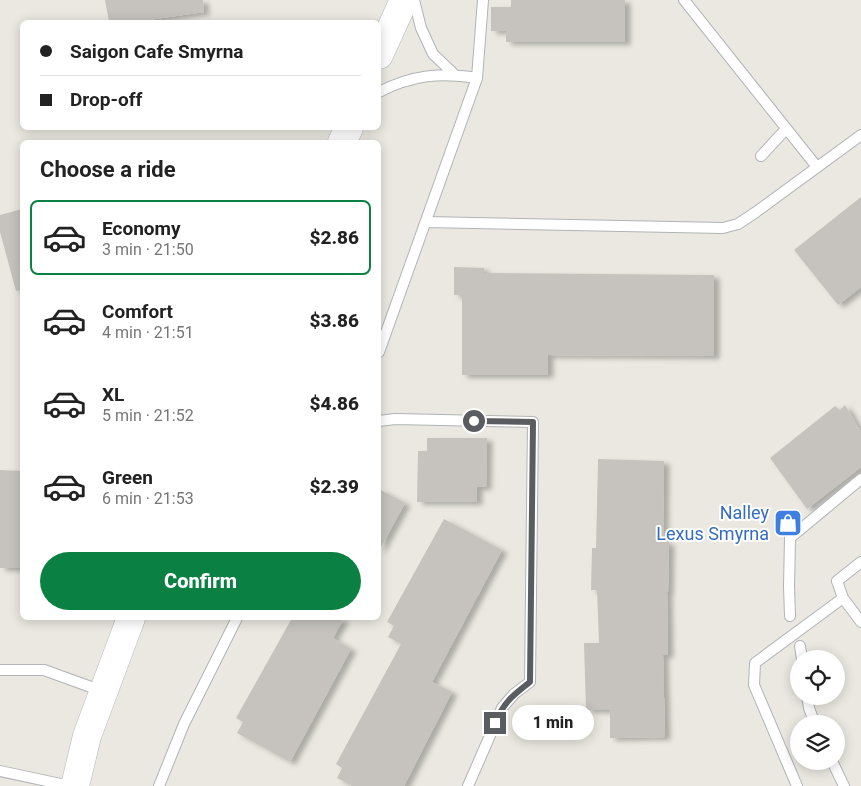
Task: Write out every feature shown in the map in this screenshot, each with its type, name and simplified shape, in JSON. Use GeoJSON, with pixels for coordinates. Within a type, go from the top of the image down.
{"type":"FeatureCollection","features":[{"type":"Feature","properties":{"kind":"main road"},"geometry":{"type":"LineString","coordinates":[[381,50],[394,18],[404,0]]}},
{"type":"Feature","properties":{"kind":"main road"},"geometry":{"type":"LineString","coordinates":[[75,786],[87,736],[102,691],[130,620]]}},
{"type":"Feature","properties":{"kind":"lane"},"geometry":{"type":"LineString","coordinates":[[414,0],[420,28],[433,54],[454,74]]}},
{"type":"Feature","properties":{"kind":"lane"},"geometry":{"type":"LineString","coordinates":[[381,346],[477,78],[484,0]]}},
{"type":"Feature","properties":{"kind":"lane"},"geometry":{"type":"LineString","coordinates":[[684,0],[817,167]]}},
{"type":"Feature","properties":{"kind":"lane"},"geometry":{"type":"LineString","coordinates":[[381,91],[397,83],[423,76],[454,74],[477,78]]}},
{"type":"Feature","properties":{"kind":"lane"},"geometry":{"type":"LineString","coordinates":[[761,156],[786,129]]}},
{"type":"Feature","properties":{"kind":"lane"},"geometry":{"type":"LineString","coordinates":[[426,222],[723,228],[738,224],[756,212],[861,135]]}},
{"type":"Feature","properties":{"kind":"lane"},"geometry":{"type":"LineString","coordinates":[[381,421],[395,419],[533,422],[530,682],[514,694],[502,708],[468,786]]}},
{"type":"Feature","properties":{"kind":"lane"},"geometry":{"type":"LineString","coordinates":[[790,616],[790,538],[861,479]]}},
{"type":"Feature","properties":{"kind":"lane"},"geometry":{"type":"LineString","coordinates":[[861,562],[836,581],[843,598],[861,622]]}},
{"type":"Feature","properties":{"kind":"lane"},"geometry":{"type":"LineString","coordinates":[[797,786],[754,685],[755,663],[843,598]]}},
{"type":"Feature","properties":{"kind":"lane"},"geometry":{"type":"LineString","coordinates":[[159,786],[184,724],[236,620]]}},
{"type":"Feature","properties":{"kind":"lane"},"geometry":{"type":"LineString","coordinates":[[800,646],[801,650]]}},
{"type":"Feature","properties":{"kind":"lane"},"geometry":{"type":"LineString","coordinates":[[0,670],[44,670],[102,691]]}},
{"type":"Feature","properties":{"kind":"lane"},"geometry":{"type":"LineString","coordinates":[[836,770],[844,786]]}},
{"type":"Feature","properties":{"kind":"lane"},"geometry":{"type":"LineString","coordinates":[[0,771],[70,786]]}},
{"type":"Feature","properties":{"kind":"building"},"geometry":{"type":"Polygon","coordinates":[[[105,0],[203,0],[204,12],[148,20],[109,20],[105,0]]]}},
{"type":"Feature","properties":{"kind":"building"},"geometry":{"type":"Polygon","coordinates":[[[511,0],[625,0],[625,42],[506,42],[506,31],[491,31],[491,7],[511,7],[511,0]]]}},
{"type":"Feature","properties":{"kind":"building"},"geometry":{"type":"Polygon","coordinates":[[[861,197],[861,287],[838,305],[794,250],[861,197]]]}},
{"type":"Feature","properties":{"kind":"building"},"geometry":{"type":"Polygon","coordinates":[[[20,210],[20,290],[16,291],[0,232],[0,215],[20,210]]]}},
{"type":"Feature","properties":{"kind":"building"},"geometry":{"type":"Polygon","coordinates":[[[454,267],[484,268],[484,273],[714,275],[714,356],[548,355],[548,375],[462,375],[462,295],[454,295],[454,267]]]}},
{"type":"Feature","properties":{"kind":"building"},"geometry":{"type":"Polygon","coordinates":[[[845,405],[861,432],[861,467],[807,509],[770,458],[835,406],[840,410],[845,405]]]}},
{"type":"Feature","properties":{"kind":"building"},"geometry":{"type":"Polygon","coordinates":[[[427,438],[487,438],[486,487],[477,487],[477,502],[417,502],[418,451],[427,451],[427,438]]]}},
{"type":"Feature","properties":{"kind":"building"},"geometry":{"type":"Polygon","coordinates":[[[598,459],[664,461],[663,542],[669,542],[667,592],[668,655],[663,655],[665,737],[610,738],[610,710],[586,710],[584,643],[599,643],[597,590],[591,590],[592,548],[596,548],[598,459]]]}},
{"type":"Feature","properties":{"kind":"building"},"geometry":{"type":"Polygon","coordinates":[[[0,470],[20,471],[20,568],[0,568],[0,470]]]}},
{"type":"Feature","properties":{"kind":"building"},"geometry":{"type":"Polygon","coordinates":[[[381,490],[405,503],[381,547],[381,490]]]}},
{"type":"Feature","properties":{"kind":"building"},"geometry":{"type":"Polygon","coordinates":[[[444,519],[502,550],[432,682],[452,692],[404,786],[352,786],[337,778],[342,768],[336,764],[401,644],[388,637],[394,626],[387,622],[444,519]]]}},
{"type":"Feature","properties":{"kind":"building"},"geometry":{"type":"Polygon","coordinates":[[[291,620],[343,620],[333,638],[351,649],[290,762],[237,733],[243,722],[236,718],[291,620]]]}},
{"type":"Feature","properties":{"kind":"place","name":"Nalley Lexus Smyrna"},"geometry":{"type":"Point","coordinates":[788,523]}},
{"type":"Feature","properties":{"kind":"route"},"geometry":{"type":"LineString","coordinates":[[474,421],[533,422],[530,682],[514,694],[502,708],[495,723]]}}]}
